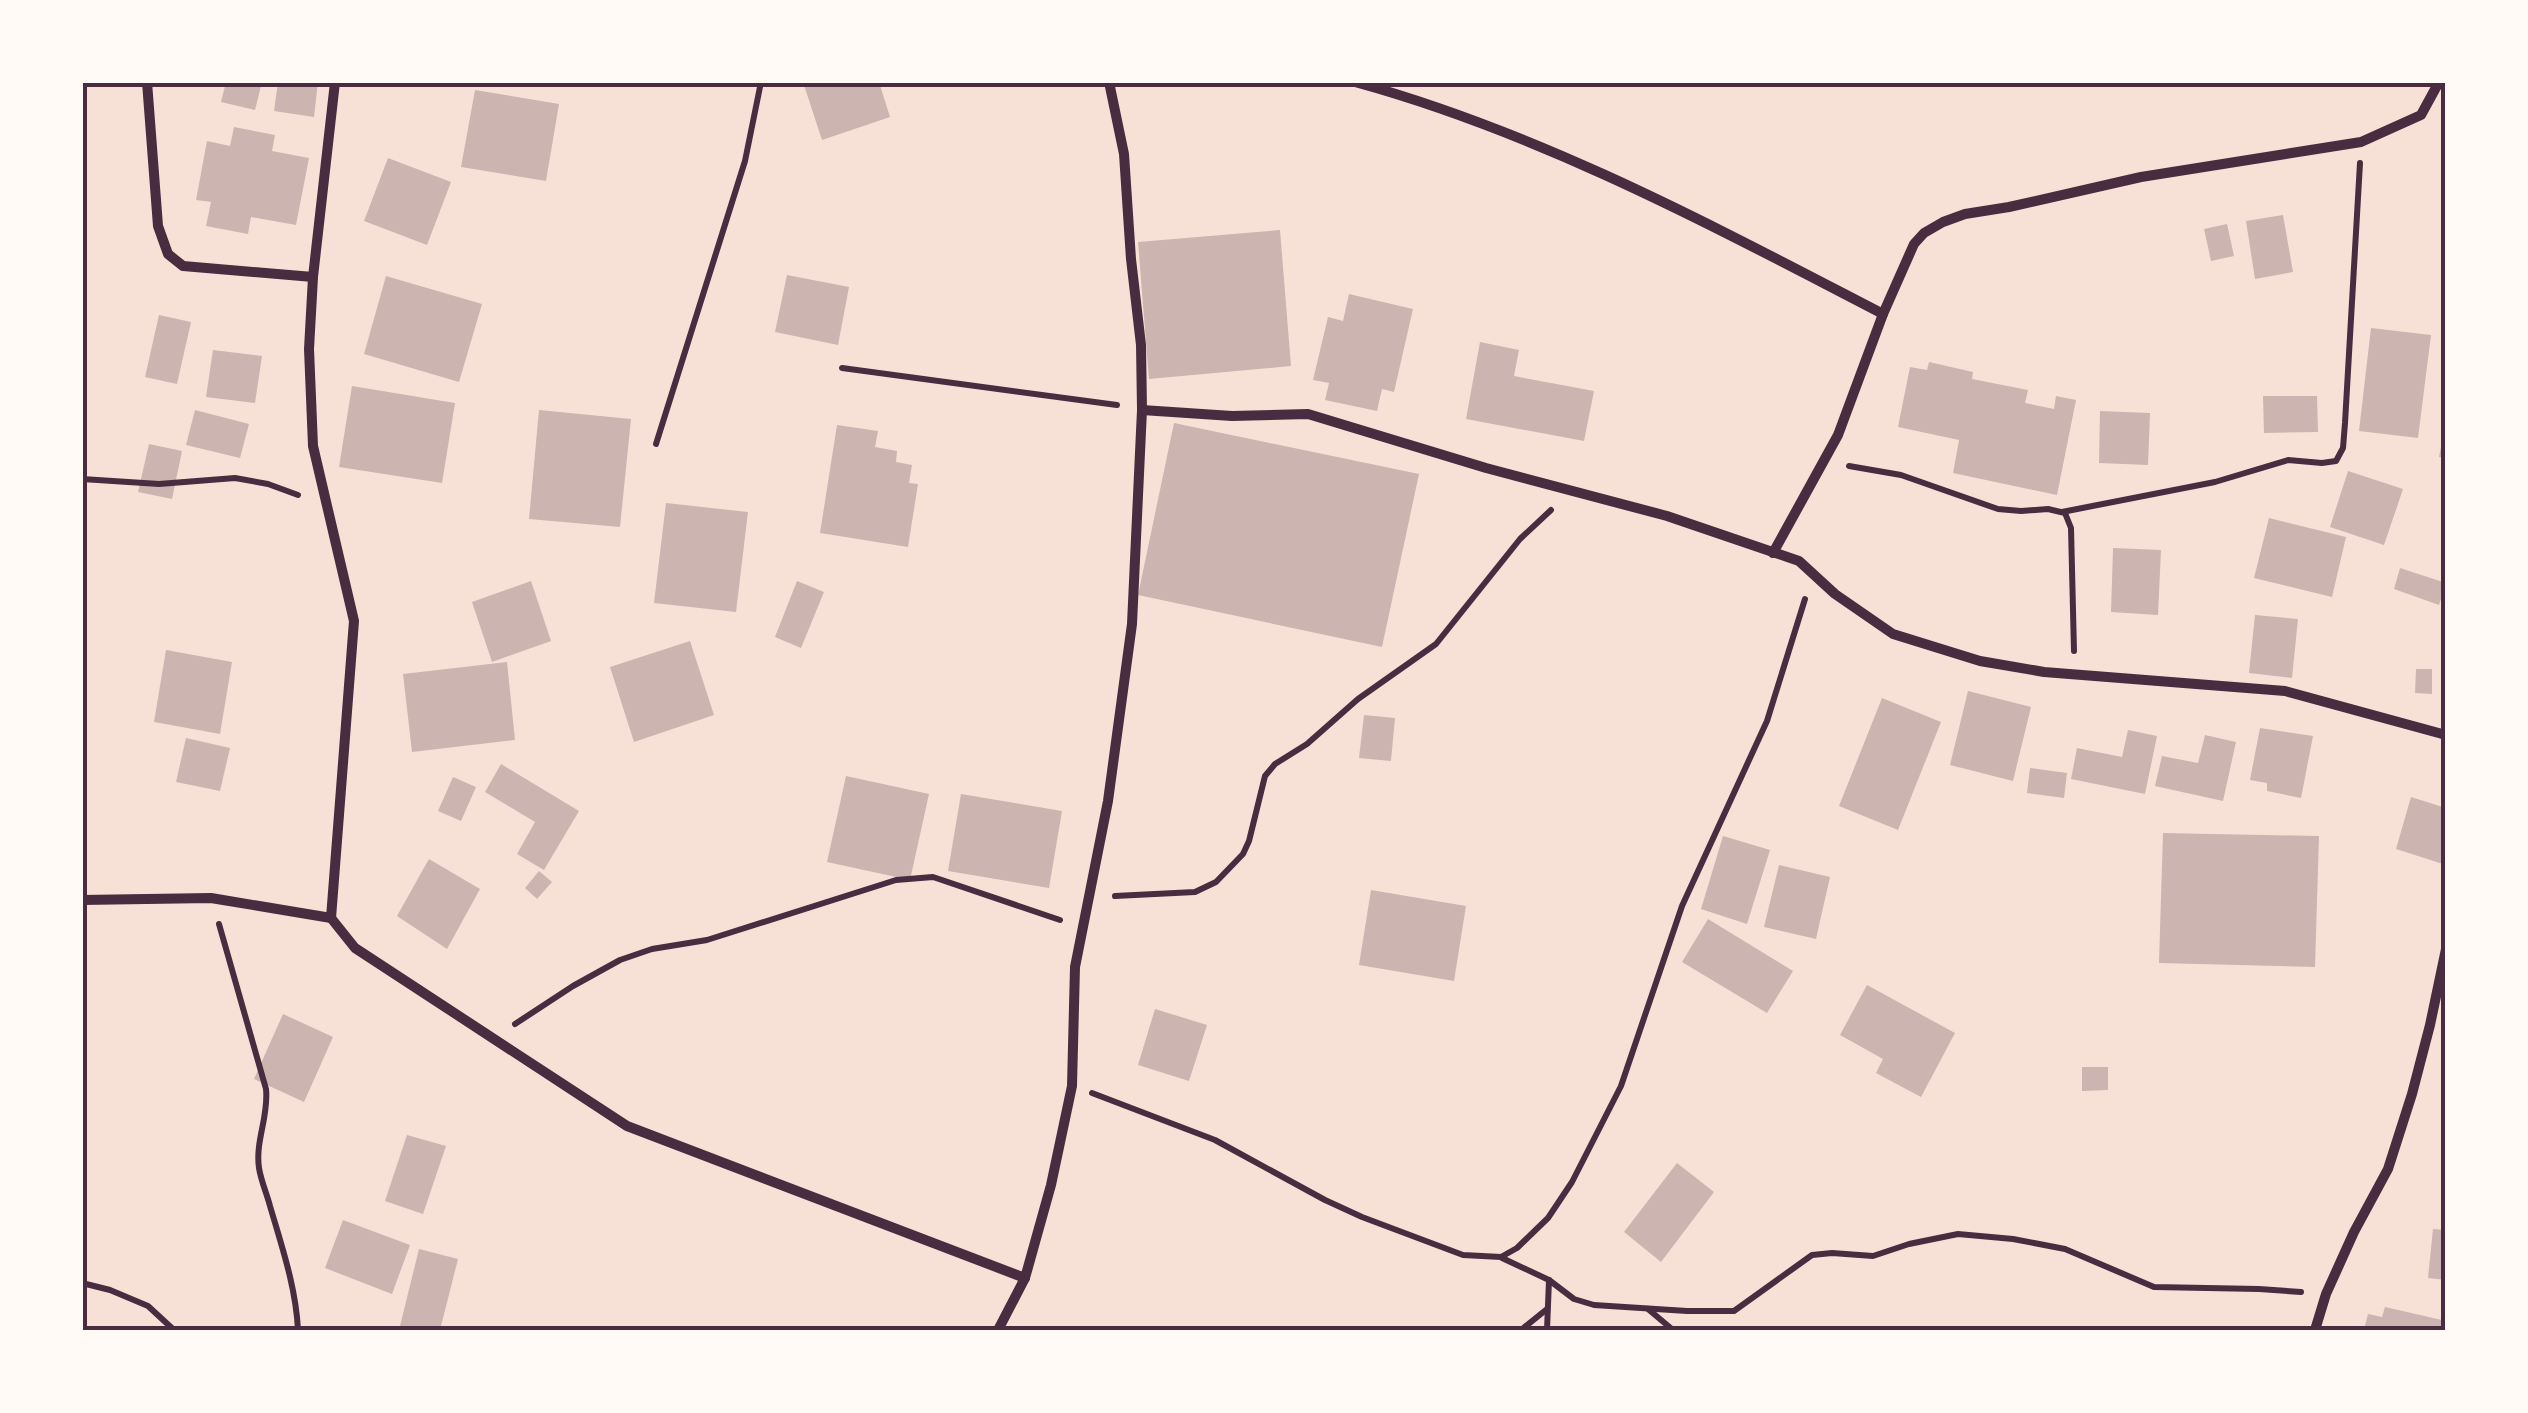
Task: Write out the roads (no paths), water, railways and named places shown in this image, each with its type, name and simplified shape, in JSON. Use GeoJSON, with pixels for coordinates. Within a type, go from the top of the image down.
{"type":"FeatureCollection","features":[{"type":"Feature","properties":{"kind":"street"},"geometry":{"type":"LineString","coordinates":[[147,82],[158,226],[168,254],[182,266],[313,277]]}},
{"type":"Feature","properties":{"kind":"street"},"geometry":{"type":"LineString","coordinates":[[335,82],[309,349],[313,446],[354,621],[332,918],[355,948],[627,1126],[1025,1278]]}},
{"type":"Feature","properties":{"kind":"street"},"geometry":{"type":"LineString","coordinates":[[998,1330],[1025,1278],[1052,1185],[1072,1086],[1074,967],[1108,801],[1132,624],[1142,410],[1141,345],[1124,154],[1109,82]]}},
{"type":"Feature","properties":{"kind":"street"},"geometry":{"type":"LineString","coordinates":[[1355,82],[1413,98],[1512,135],[1752,246],[1884,314]]}},
{"type":"Feature","properties":{"kind":"street"},"geometry":{"type":"LineString","coordinates":[[1774,553],[1838,435],[1914,244],[1933,228],[1966,214],[2141,177],[2360,142],[2421,115],[2440,82]]}},
{"type":"Feature","properties":{"kind":"street"},"geometry":{"type":"LineString","coordinates":[[1142,410],[1232,416],[1308,414],[1486,468],[1667,516],[1798,561],[1835,594],[1893,634],[1980,661],[2044,672],[2285,690],[2446,735]]}},
{"type":"Feature","properties":{"kind":"street"},"geometry":{"type":"LineString","coordinates":[[82,900],[211,898],[332,918]]}},
{"type":"Feature","properties":{"kind":"street"},"geometry":{"type":"LineString","coordinates":[[2315,1330],[2326,1294],[2354,1232],[2388,1169],[2412,1094],[2446,949]]}}]}
